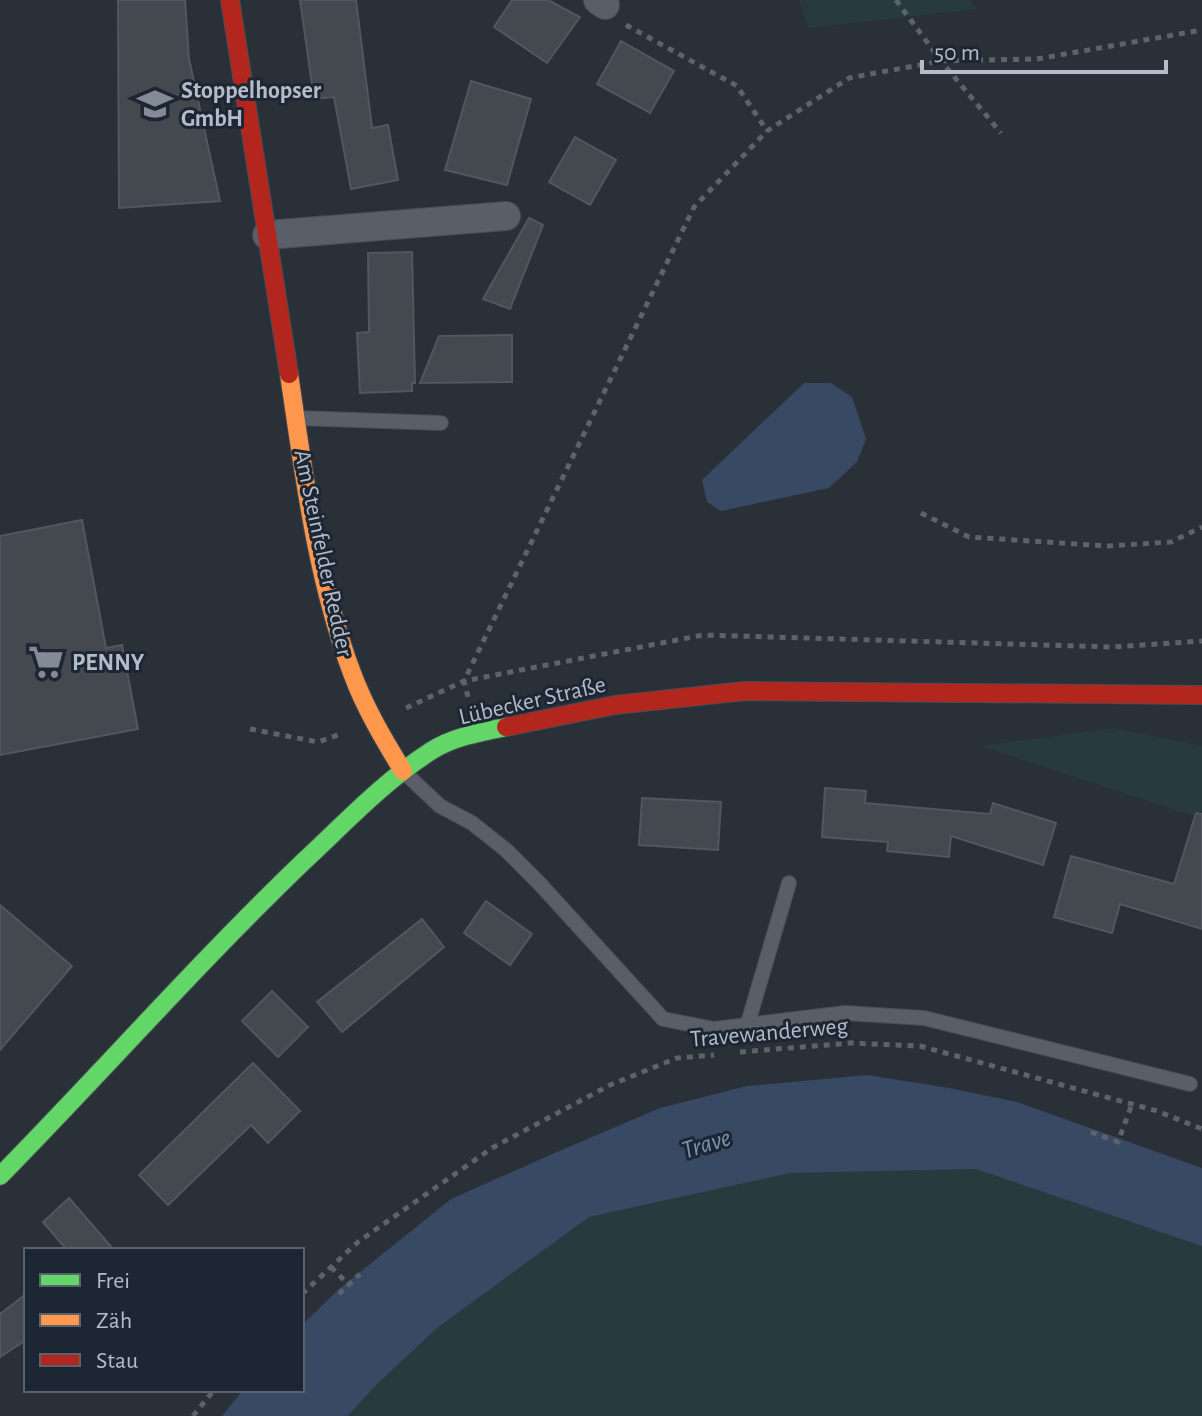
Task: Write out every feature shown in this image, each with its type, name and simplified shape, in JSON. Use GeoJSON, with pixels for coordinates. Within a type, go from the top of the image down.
{"type":"FeatureCollection","features":[{"type":"Feature","properties":{"kind":"main road","name":"Am Steinfelder Redder"},"geometry":{"type":"LineString","coordinates":[[230,0],[296,418],[328,595],[346,662],[373,723],[403,771]]}},
{"type":"Feature","properties":{"kind":"main road","name":"Lübecker Straße"},"geometry":{"type":"LineString","coordinates":[[0,1176],[246,917],[403,771],[434,749],[474,733],[615,705],[745,691],[1202,695]]}},
{"type":"Feature","properties":{"kind":"street"},"geometry":{"type":"LineString","coordinates":[[267,235],[506,216]]}},
{"type":"Feature","properties":{"kind":"lane","name":"Am Steinfelder Redder"},"geometry":{"type":"LineString","coordinates":[[296,418],[441,423]]}},
{"type":"Feature","properties":{"kind":"lane"},"geometry":{"type":"LineString","coordinates":[[403,771],[440,806],[472,823],[506,850],[663,1019],[714,1029],[845,1013],[924,1018],[1190,1084]]}},
{"type":"Feature","properties":{"kind":"lane"},"geometry":{"type":"LineString","coordinates":[[748,1023],[789,883]]}},
{"type":"Feature","properties":{"kind":"path"},"geometry":{"type":"LineString","coordinates":[[896,0],[941,61],[1001,133]]}},
{"type":"Feature","properties":{"kind":"path"},"geometry":{"type":"LineString","coordinates":[[601,2],[627,26],[737,86],[767,131]]}},
{"type":"Feature","properties":{"kind":"path"},"geometry":{"type":"LineString","coordinates":[[474,733],[464,681],[694,207],[767,131],[849,78],[941,61],[1037,59],[1202,30]]}},
{"type":"Feature","properties":{"kind":"path"},"geometry":{"type":"LineString","coordinates":[[921,513],[969,537],[1091,545],[1171,542],[1202,527]]}},
{"type":"Feature","properties":{"kind":"path"},"geometry":{"type":"LineString","coordinates":[[250,729],[318,742],[373,723]]}},
{"type":"Feature","properties":{"kind":"path","name":"Travewanderweg"},"geometry":{"type":"LineString","coordinates":[[304,1292],[358,1242],[492,1148],[610,1085],[677,1058],[851,1043],[920,1046],[1157,1111],[1202,1129]]}},
{"type":"Feature","properties":{"kind":"path"},"geometry":{"type":"LineString","coordinates":[[1091,1132],[1118,1142],[1132,1104]]}},
{"type":"Feature","properties":{"kind":"path"},"geometry":{"type":"LineString","coordinates":[[331,1267],[349,1285]]}},
{"type":"Feature","properties":{"kind":"path"},"geometry":{"type":"LineString","coordinates":[[339,1294],[360,1274]]}},
{"type":"Feature","properties":{"kind":"path"},"geometry":{"type":"LineString","coordinates":[[193,1416],[212,1392]]}},
{"type":"Feature","properties":{"kind":"green space"},"geometry":{"type":"Polygon","coordinates":[[[799,0],[970,0],[977,9],[808,28],[799,0]]]}},
{"type":"Feature","properties":{"kind":"green space"},"geometry":{"type":"Polygon","coordinates":[[[1114,728],[1202,746],[1202,819],[981,746],[1114,728]]]}},
{"type":"Feature","properties":{"kind":"green space"},"geometry":{"type":"Polygon","coordinates":[[[976,1169],[1202,1246],[1202,1416],[348,1416],[437,1328],[589,1217],[790,1173],[976,1169]]]}},
{"type":"Feature","properties":{"kind":"water"},"geometry":{"type":"Polygon","coordinates":[[[804,383],[831,383],[852,397],[866,439],[857,462],[829,488],[721,511],[707,502],[702,480],[804,383]]]}},
{"type":"Feature","properties":{"kind":"water","name":"Trave"},"geometry":{"type":"Polygon","coordinates":[[[867,1075],[1017,1102],[1202,1168],[1202,1246],[976,1169],[790,1173],[589,1217],[437,1328],[348,1416],[222,1416],[241,1392],[304,1392],[304,1323],[339,1289],[451,1199],[660,1108],[747,1086],[867,1075]]]}},
{"type":"Feature","properties":{"kind":"building"},"geometry":{"type":"Polygon","coordinates":[[[118,0],[185,0],[189,59],[220,201],[119,208],[118,0]]]}},
{"type":"Feature","properties":{"kind":"building"},"geometry":{"type":"Polygon","coordinates":[[[300,0],[356,0],[372,128],[388,125],[398,180],[351,189],[334,97],[314,99],[300,0]]]}},
{"type":"Feature","properties":{"kind":"building"},"geometry":{"type":"Polygon","coordinates":[[[512,0],[548,0],[580,17],[547,63],[494,27],[512,0]]]}},
{"type":"Feature","properties":{"kind":"building"},"geometry":{"type":"Polygon","coordinates":[[[621,41],[674,71],[650,113],[597,84],[621,41]]]}},
{"type":"Feature","properties":{"kind":"building"},"geometry":{"type":"Polygon","coordinates":[[[471,81],[531,99],[507,185],[445,170],[471,81]]]}},
{"type":"Feature","properties":{"kind":"building"},"geometry":{"type":"Polygon","coordinates":[[[575,137],[616,160],[590,205],[549,182],[575,137]]]}},
{"type":"Feature","properties":{"kind":"building"},"geometry":{"type":"Polygon","coordinates":[[[529,218],[543,225],[510,309],[483,299],[529,218]]]}},
{"type":"Feature","properties":{"kind":"building"},"geometry":{"type":"Polygon","coordinates":[[[412,252],[415,383],[412,383],[412,391],[360,393],[357,333],[369,332],[368,253],[412,252]]]}},
{"type":"Feature","properties":{"kind":"building"},"geometry":{"type":"Polygon","coordinates":[[[512,335],[512,382],[420,383],[439,336],[512,335]]]}},
{"type":"Feature","properties":{"kind":"building"},"geometry":{"type":"Polygon","coordinates":[[[82,520],[106,648],[122,645],[138,729],[0,755],[0,536],[82,520]]]}},
{"type":"Feature","properties":{"kind":"building"},"geometry":{"type":"Polygon","coordinates":[[[825,788],[866,791],[865,803],[990,814],[993,803],[1056,823],[1043,865],[951,836],[949,857],[887,851],[888,842],[822,837],[825,788]]]}},
{"type":"Feature","properties":{"kind":"building"},"geometry":{"type":"Polygon","coordinates":[[[642,798],[721,802],[718,850],[639,845],[642,798]]]}},
{"type":"Feature","properties":{"kind":"building"},"geometry":{"type":"Polygon","coordinates":[[[1196,813],[1202,814],[1202,929],[1120,904],[1112,933],[1054,917],[1071,856],[1174,884],[1196,813]]]}},
{"type":"Feature","properties":{"kind":"building"},"geometry":{"type":"Polygon","coordinates":[[[486,901],[532,934],[510,965],[464,933],[486,901]]]}},
{"type":"Feature","properties":{"kind":"building"},"geometry":{"type":"Polygon","coordinates":[[[0,905],[72,966],[0,1050],[0,905]]]}},
{"type":"Feature","properties":{"kind":"building"},"geometry":{"type":"Polygon","coordinates":[[[422,919],[444,947],[342,1032],[317,1002],[422,919]]]}},
{"type":"Feature","properties":{"kind":"building"},"geometry":{"type":"Polygon","coordinates":[[[272,991],[308,1027],[278,1057],[242,1021],[272,991]]]}},
{"type":"Feature","properties":{"kind":"building"},"geometry":{"type":"Polygon","coordinates":[[[253,1063],[300,1111],[268,1143],[251,1125],[168,1205],[139,1175],[253,1063]]]}},
{"type":"Feature","properties":{"kind":"building"},"geometry":{"type":"Polygon","coordinates":[[[69,1198],[112,1248],[65,1248],[43,1222],[69,1198]]]}},
{"type":"Feature","properties":{"kind":"building"},"geometry":{"type":"Polygon","coordinates":[[[24,1296],[24,1341],[0,1357],[0,1314],[24,1296]]]}},
{"type":"Feature","properties":{"kind":"traffic: fast"},"geometry":{"type":"LineString","coordinates":[[0,1176],[226,939],[381,789],[448,742],[506,727]]}},
{"type":"Feature","properties":{"kind":"traffic: slow"},"geometry":{"type":"LineString","coordinates":[[289,374],[313,525],[329,600],[363,699],[403,771]]}},
{"type":"Feature","properties":{"kind":"traffic: jam"},"geometry":{"type":"LineString","coordinates":[[230,0],[289,374]]}},
{"type":"Feature","properties":{"kind":"traffic: jam"},"geometry":{"type":"LineString","coordinates":[[506,727],[615,705],[745,691],[1202,695]]}},
{"type":"Feature","properties":{"kind":"place","name":"Stoppelhopser GmbH"},"geometry":{"type":"Point","coordinates":[155,104]}},
{"type":"Feature","properties":{"kind":"place","name":"PENNY"},"geometry":{"type":"Point","coordinates":[46,662]}}]}
